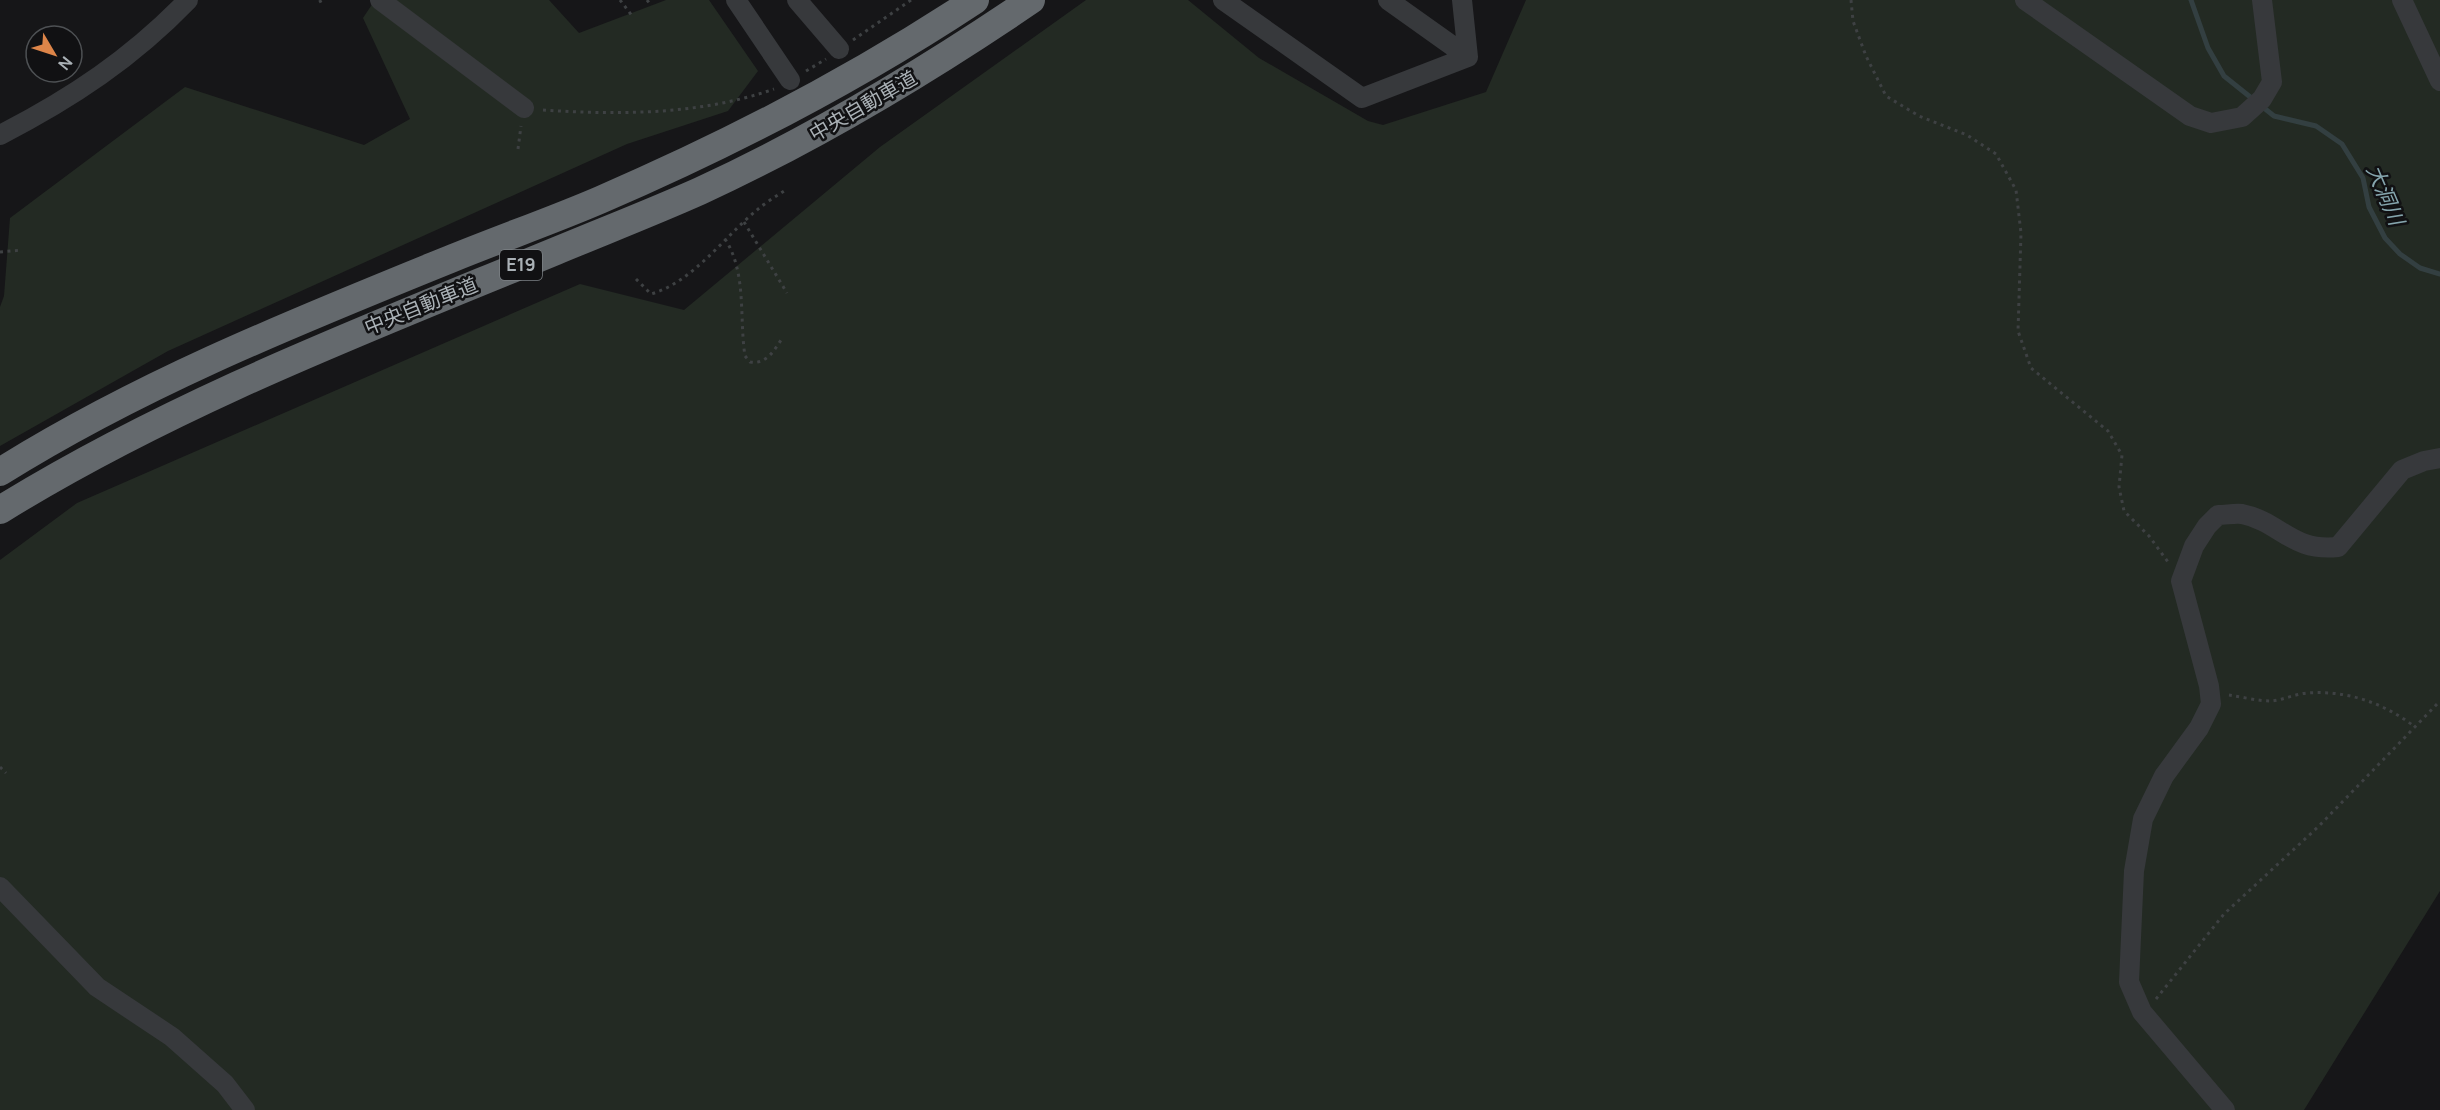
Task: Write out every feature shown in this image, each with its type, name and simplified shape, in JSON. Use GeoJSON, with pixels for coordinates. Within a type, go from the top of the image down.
{"type":"FeatureCollection","features":[{"type":"Feature","properties":{"kind":"highway","name":"中央自動車道"},"geometry":{"type":"LineString","coordinates":[[0,472],[50,441],[167,379],[324,311],[598,201],[683,162],[846,79],[975,0]]}},
{"type":"Feature","properties":{"kind":"highway","name":"中央自動車道"},"geometry":{"type":"LineString","coordinates":[[0,510],[65,470],[190,405],[349,335],[699,192],[783,151],[861,110],[957,51],[1031,0]]}},
{"type":"Feature","properties":{"kind":"street"},"geometry":{"type":"LineString","coordinates":[[0,135],[97,80],[164,26],[188,0]]}},
{"type":"Feature","properties":{"kind":"street"},"geometry":{"type":"LineString","coordinates":[[380,0],[524,108]]}},
{"type":"Feature","properties":{"kind":"street"},"geometry":{"type":"LineString","coordinates":[[736,0],[790,80]]}},
{"type":"Feature","properties":{"kind":"street"},"geometry":{"type":"LineString","coordinates":[[796,0],[839,49]]}},
{"type":"Feature","properties":{"kind":"street"},"geometry":{"type":"LineString","coordinates":[[1223,0],[1362,98],[1468,57]]}},
{"type":"Feature","properties":{"kind":"street"},"geometry":{"type":"LineString","coordinates":[[1388,0],[1468,57]]}},
{"type":"Feature","properties":{"kind":"street"},"geometry":{"type":"LineString","coordinates":[[1462,0],[1468,57]]}},
{"type":"Feature","properties":{"kind":"street"},"geometry":{"type":"LineString","coordinates":[[2025,0],[2190,116],[2211,123],[2242,117],[2262,99],[2272,82],[2270,49],[2262,0]]}},
{"type":"Feature","properties":{"kind":"street"},"geometry":{"type":"LineString","coordinates":[[2402,0],[2440,81]]}},
{"type":"Feature","properties":{"kind":"street"},"geometry":{"type":"LineString","coordinates":[[2225,1110],[2144,1015],[2129,982],[2134,871],[2143,819],[2164,776],[2199,728],[2211,704],[2210,692],[2181,581],[2194,546],[2207,526],[2218,515],[2242,514],[2265,523],[2299,544],[2321,549],[2338,547],[2402,470],[2424,460],[2440,458]]}},
{"type":"Feature","properties":{"kind":"street"},"geometry":{"type":"LineString","coordinates":[[0,887],[97,987],[172,1038],[225,1084],[245,1110]]}},
{"type":"Feature","properties":{"kind":"path"},"geometry":{"type":"LineString","coordinates":[[620,0],[633,17]]}},
{"type":"Feature","properties":{"kind":"path"},"geometry":{"type":"LineString","coordinates":[[518,149],[524,108],[601,114],[676,111],[772,90],[839,49],[911,0]]}},
{"type":"Feature","properties":{"kind":"path"},"geometry":{"type":"LineString","coordinates":[[1851,0],[1853,21],[1866,56],[1886,96],[1919,116],[1967,135],[1996,154],[2016,190],[2020,233],[2018,332],[2031,368],[2108,431],[2122,455],[2119,487],[2124,511],[2149,536],[2181,581]]}},
{"type":"Feature","properties":{"kind":"path"},"geometry":{"type":"LineString","coordinates":[[636,279],[651,294],[663,291],[784,191]]}},
{"type":"Feature","properties":{"kind":"path"},"geometry":{"type":"LineString","coordinates":[[744,222],[788,293]]}},
{"type":"Feature","properties":{"kind":"path"},"geometry":{"type":"LineString","coordinates":[[725,239],[735,254],[745,356],[750,362],[758,363],[766,359],[783,337]]}},
{"type":"Feature","properties":{"kind":"path"},"geometry":{"type":"LineString","coordinates":[[0,252],[22,249]]}},
{"type":"Feature","properties":{"kind":"path"},"geometry":{"type":"LineString","coordinates":[[2210,692],[2270,701],[2306,693],[2337,693],[2362,698],[2397,713],[2415,727]]}},
{"type":"Feature","properties":{"kind":"path"},"geometry":{"type":"LineString","coordinates":[[2144,1015],[2224,914],[2319,826],[2440,701]]}},
{"type":"Feature","properties":{"kind":"path"},"geometry":{"type":"LineString","coordinates":[[0,767],[6,773]]}},
{"type":"Feature","properties":{"kind":"shaded area"},"geometry":{"type":"Polygon","coordinates":[[[375,0],[549,0],[579,33],[666,0],[709,0],[758,71],[728,111],[627,144],[168,351],[0,446],[0,307],[4,296],[10,218],[185,87],[364,145],[410,119],[363,18],[375,0]]]}},
{"type":"Feature","properties":{"kind":"shaded area"},"geometry":{"type":"Polygon","coordinates":[[[1086,0],[1188,0],[1259,58],[1368,121],[1383,125],[1486,92],[1526,0],[2440,0],[2440,891],[2304,1110],[0,1110],[0,560],[77,503],[580,284],[684,310],[880,147],[1086,0]]]}},
{"type":"Feature","properties":{"kind":"waterway","name":"大洞川"},"geometry":{"type":"LineString","coordinates":[[2191,0],[2208,48],[2224,76],[2274,116],[2316,126],[2342,144],[2363,178],[2369,207],[2385,238],[2400,254],[2420,268],[2440,274]]}}]}
